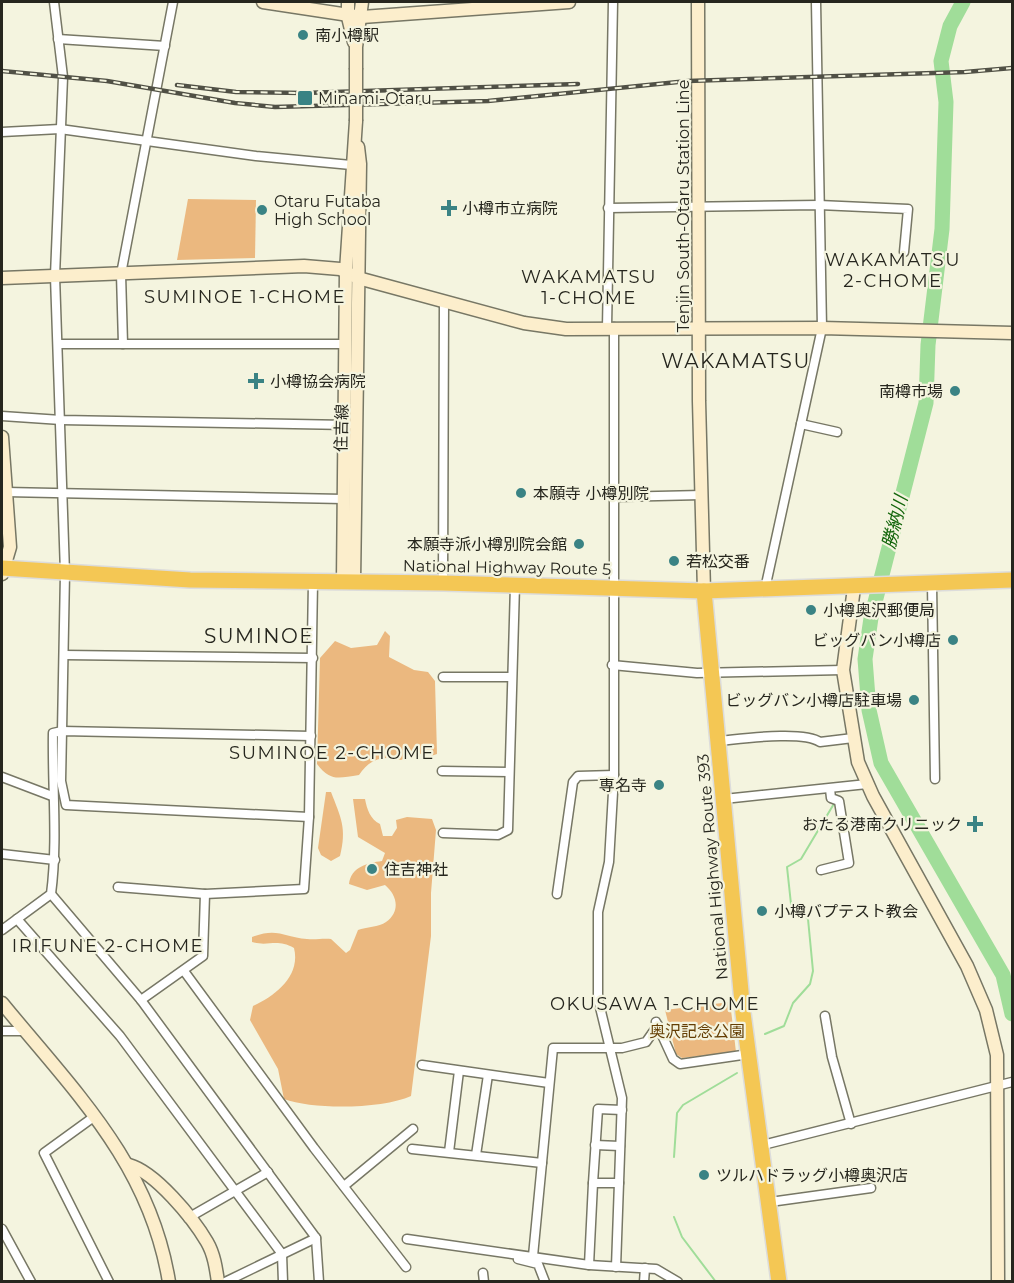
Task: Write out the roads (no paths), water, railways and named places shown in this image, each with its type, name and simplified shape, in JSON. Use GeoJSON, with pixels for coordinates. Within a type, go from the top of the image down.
{"type":"FeatureCollection","features":[{"type":"Feature","properties":{"kind":"highway","name":"National Highway Route 5"},"geometry":{"type":"LineString","coordinates":[[2,570],[190,580],[443,583],[704,591],[854,588],[1012,580]]}},
{"type":"Feature","properties":{"kind":"highway","name":"National Highway Route 393"},"geometry":{"type":"LineString","coordinates":[[704,591],[724,799],[728,868],[749,1054],[780,1281]]}},
{"type":"Feature","properties":{"kind":"street"},"geometry":{"type":"LineString","coordinates":[[54,2],[63,77],[55,276],[65,573],[61,781],[66,805],[309,817]]}},
{"type":"Feature","properties":{"kind":"street"},"geometry":{"type":"LineString","coordinates":[[123,344],[121,274],[173,2]]}},
{"type":"Feature","properties":{"kind":"street"},"geometry":{"type":"LineString","coordinates":[[263,2],[362,18],[569,2]]}},
{"type":"Feature","properties":{"kind":"street","name":"住吉線"},"geometry":{"type":"LineString","coordinates":[[348,2],[348,16],[356,47]]}},
{"type":"Feature","properties":{"kind":"street","name":"住吉線"},"geometry":{"type":"LineString","coordinates":[[348,582],[357,426],[360,164],[356,126],[356,47],[362,18],[362,2]]}},
{"type":"Feature","properties":{"kind":"street"},"geometry":{"type":"LineString","coordinates":[[614,2],[614,88],[608,208],[614,496],[612,665],[614,775],[609,862],[598,912],[598,999],[618,1079],[621,1110],[616,1267]]}},
{"type":"Feature","properties":{"kind":"street","name":"Tenjin South-Otaru Station Line"},"geometry":{"type":"LineString","coordinates":[[698,2],[704,591]]}},
{"type":"Feature","properties":{"kind":"street"},"geometry":{"type":"LineString","coordinates":[[765,589],[822,328],[816,2]]}},
{"type":"Feature","properties":{"kind":"street"},"geometry":{"type":"LineString","coordinates":[[58,39],[165,46]]}},
{"type":"Feature","properties":{"kind":"street","name":"住吉線"},"geometry":{"type":"LineString","coordinates":[[348,582],[344,499],[346,271],[351,165],[356,126]]}},
{"type":"Feature","properties":{"kind":"street"},"geometry":{"type":"LineString","coordinates":[[2,132],[60,129],[256,156],[351,165]]}},
{"type":"Feature","properties":{"kind":"street"},"geometry":{"type":"LineString","coordinates":[[608,208],[819,205],[908,209],[904,252]]}},
{"type":"Feature","properties":{"kind":"street"},"geometry":{"type":"LineString","coordinates":[[2,278],[304,266],[346,271],[358,278],[444,302],[524,323],[566,329],[822,328],[1012,333]]}},
{"type":"Feature","properties":{"kind":"street"},"geometry":{"type":"LineString","coordinates":[[443,583],[444,302]]}},
{"type":"Feature","properties":{"kind":"street"},"geometry":{"type":"LineString","coordinates":[[59,344],[345,344]]}},
{"type":"Feature","properties":{"kind":"street"},"geometry":{"type":"LineString","coordinates":[[2,416],[61,420],[357,426]]}},
{"type":"Feature","properties":{"kind":"street"},"geometry":{"type":"LineString","coordinates":[[801,424],[837,432]]}},
{"type":"Feature","properties":{"kind":"street"},"geometry":{"type":"LineString","coordinates":[[2,437],[9,547],[2,570]]}},
{"type":"Feature","properties":{"kind":"street"},"geometry":{"type":"LineString","coordinates":[[6,492],[344,499]]}},
{"type":"Feature","properties":{"kind":"street"},"geometry":{"type":"LineString","coordinates":[[614,496],[702,495]]}},
{"type":"Feature","properties":{"kind":"street"},"geometry":{"type":"LineString","coordinates":[[118,887],[205,894],[304,890],[309,817],[313,582]]}},
{"type":"Feature","properties":{"kind":"street"},"geometry":{"type":"LineString","coordinates":[[932,584],[935,779]]}},
{"type":"Feature","properties":{"kind":"street"},"geometry":{"type":"LineString","coordinates":[[443,833],[498,835],[508,830],[515,585]]}},
{"type":"Feature","properties":{"kind":"street"},"geometry":{"type":"LineString","coordinates":[[854,588],[843,670],[858,762],[867,784],[938,910],[986,1010],[1005,1083],[998,1281]]}},
{"type":"Feature","properties":{"kind":"street"},"geometry":{"type":"LineString","coordinates":[[64,655],[313,658]]}},
{"type":"Feature","properties":{"kind":"street"},"geometry":{"type":"LineString","coordinates":[[612,665],[712,673],[843,670]]}},
{"type":"Feature","properties":{"kind":"street"},"geometry":{"type":"LineString","coordinates":[[443,677],[511,677]]}},
{"type":"Feature","properties":{"kind":"street"},"geometry":{"type":"LineString","coordinates":[[2,930],[51,894],[55,860],[52,796],[53,733],[62,731],[311,736]]}},
{"type":"Feature","properties":{"kind":"street"},"geometry":{"type":"LineString","coordinates":[[718,741],[787,737],[814,738],[820,742],[853,738]]}},
{"type":"Feature","properties":{"kind":"street"},"geometry":{"type":"LineString","coordinates":[[442,771],[509,772]]}},
{"type":"Feature","properties":{"kind":"street"},"geometry":{"type":"LineString","coordinates":[[557,894],[573,782],[578,776],[614,775]]}},
{"type":"Feature","properties":{"kind":"street"},"geometry":{"type":"LineString","coordinates":[[2,777],[52,796]]}},
{"type":"Feature","properties":{"kind":"street"},"geometry":{"type":"LineString","coordinates":[[724,799],[867,784]]}},
{"type":"Feature","properties":{"kind":"street"},"geometry":{"type":"LineString","coordinates":[[821,870],[849,863],[839,801],[831,798],[830,789]]}},
{"type":"Feature","properties":{"kind":"street"},"geometry":{"type":"LineString","coordinates":[[2,854],[55,860]]}},
{"type":"Feature","properties":{"kind":"street"},"geometry":{"type":"LineString","coordinates":[[51,894],[141,1000],[316,1238],[319,1281]]}},
{"type":"Feature","properties":{"kind":"street"},"geometry":{"type":"LineString","coordinates":[[141,1000],[203,956],[205,894]]}},
{"type":"Feature","properties":{"kind":"street"},"geometry":{"type":"LineString","coordinates":[[17,919],[120,1036],[235,1190],[282,1254],[283,1281]]}},
{"type":"Feature","properties":{"kind":"street"},"geometry":{"type":"LineString","coordinates":[[184,971],[406,1268]]}},
{"type":"Feature","properties":{"kind":"street"},"geometry":{"type":"LineString","coordinates":[[2,1003],[95,1116],[129,1165],[158,1235],[169,1281]]}},
{"type":"Feature","properties":{"kind":"street"},"geometry":{"type":"LineString","coordinates":[[825,1016],[832,1057],[851,1124]]}},
{"type":"Feature","properties":{"kind":"street"},"geometry":{"type":"LineString","coordinates":[[532,1256],[553,1048],[609,1048],[646,1042],[657,1023],[673,1059],[680,1064],[749,1054]]}},
{"type":"Feature","properties":{"kind":"street"},"geometry":{"type":"LineString","coordinates":[[2,1031],[24,1031]]}},
{"type":"Feature","properties":{"kind":"street"},"geometry":{"type":"LineString","coordinates":[[422,1065],[549,1083]]}},
{"type":"Feature","properties":{"kind":"street"},"geometry":{"type":"LineString","coordinates":[[449,1152],[459,1071]]}},
{"type":"Feature","properties":{"kind":"street"},"geometry":{"type":"LineString","coordinates":[[476,1155],[488,1075]]}},
{"type":"Feature","properties":{"kind":"street"},"geometry":{"type":"LineString","coordinates":[[763,1145],[1005,1083]]}},
{"type":"Feature","properties":{"kind":"street"},"geometry":{"type":"LineString","coordinates":[[589,1265],[597,1109],[621,1110]]}},
{"type":"Feature","properties":{"kind":"street"},"geometry":{"type":"LineString","coordinates":[[95,1116],[44,1153],[109,1281]]}},
{"type":"Feature","properties":{"kind":"street"},"geometry":{"type":"LineString","coordinates":[[344,1186],[413,1129]]}},
{"type":"Feature","properties":{"kind":"street"},"geometry":{"type":"LineString","coordinates":[[595,1145],[620,1146]]}},
{"type":"Feature","properties":{"kind":"street"},"geometry":{"type":"LineString","coordinates":[[412,1149],[542,1163]]}},
{"type":"Feature","properties":{"kind":"street"},"geometry":{"type":"LineString","coordinates":[[129,1165],[152,1176],[206,1240],[214,1256],[218,1281]]}},
{"type":"Feature","properties":{"kind":"street"},"geometry":{"type":"LineString","coordinates":[[188,1218],[268,1172]]}},
{"type":"Feature","properties":{"kind":"street"},"geometry":{"type":"LineString","coordinates":[[593,1183],[619,1183]]}},
{"type":"Feature","properties":{"kind":"street"},"geometry":{"type":"LineString","coordinates":[[770,1202],[871,1188]]}},
{"type":"Feature","properties":{"kind":"street"},"geometry":{"type":"LineString","coordinates":[[2,1228],[31,1281]]}},
{"type":"Feature","properties":{"kind":"street"},"geometry":{"type":"LineString","coordinates":[[225,1281],[316,1238]]}},
{"type":"Feature","properties":{"kind":"street"},"geometry":{"type":"LineString","coordinates":[[407,1239],[589,1265],[656,1269],[678,1281]]}},
{"type":"Feature","properties":{"kind":"street"},"geometry":{"type":"LineString","coordinates":[[508,1252],[512,1258],[538,1264],[545,1281]]}},
{"type":"Feature","properties":{"kind":"street"},"geometry":{"type":"LineString","coordinates":[[644,1281],[645,1268]]}},
{"type":"Feature","properties":{"kind":"waterway","name":"勝納川"},"geometry":{"type":"LineString","coordinates":[[963,2],[950,26],[941,61],[946,102],[942,229],[928,345],[926,403],[871,618],[865,659],[869,710],[881,763],[1003,975],[1012,1014]]}},
{"type":"Feature","properties":{"kind":"waterway"},"geometry":{"type":"LineString","coordinates":[[765,1034],[784,1026],[793,1003],[810,984],[813,971],[808,919],[791,904],[787,867],[801,859],[835,802]]}},
{"type":"Feature","properties":{"kind":"waterway"},"geometry":{"type":"LineString","coordinates":[[674,1157],[677,1113],[683,1105],[737,1073]]}},
{"type":"Feature","properties":{"kind":"waterway"},"geometry":{"type":"LineString","coordinates":[[674,1217],[682,1237],[716,1282]]}},
{"type":"Feature","properties":{"kind":"railway"},"geometry":{"type":"LineString","coordinates":[[2,71],[107,81],[235,103],[275,107],[488,101],[688,81],[965,72],[1012,68]]}},
{"type":"Feature","properties":{"kind":"railway"},"geometry":{"type":"LineString","coordinates":[[177,85],[236,92],[304,93],[578,84]]}},
{"type":"Feature","properties":{"kind":"place","name":"南小樽駅"},"geometry":{"type":"Point","coordinates":[303,35]}},
{"type":"Feature","properties":{"kind":"place","name":"Minami-Otaru"},"geometry":{"type":"Point","coordinates":[305,98]}},
{"type":"Feature","properties":{"kind":"place","name":"小樽市立病院"},"geometry":{"type":"Point","coordinates":[449,208]}},
{"type":"Feature","properties":{"kind":"place","name":"Otaru Futaba High School"},"geometry":{"type":"Point","coordinates":[262,210]}},
{"type":"Feature","properties":{"kind":"place","name":"小樽協会病院"},"geometry":{"type":"Point","coordinates":[256,381]}},
{"type":"Feature","properties":{"kind":"place","name":"南樽市場"},"geometry":{"type":"Point","coordinates":[955,391]}},
{"type":"Feature","properties":{"kind":"place","name":"本願寺 小樽別院"},"geometry":{"type":"Point","coordinates":[521,493]}},
{"type":"Feature","properties":{"kind":"place","name":"本願寺派小樽別院会館"},"geometry":{"type":"Point","coordinates":[579,544]}},
{"type":"Feature","properties":{"kind":"place","name":"若松交番"},"geometry":{"type":"Point","coordinates":[674,561]}},
{"type":"Feature","properties":{"kind":"place","name":"小樽奥沢郵便局"},"geometry":{"type":"Point","coordinates":[811,610]}},
{"type":"Feature","properties":{"kind":"place","name":"ビッグバン小樽店"},"geometry":{"type":"Point","coordinates":[953,640]}},
{"type":"Feature","properties":{"kind":"place","name":"ビッグバン小樽店駐車場"},"geometry":{"type":"Point","coordinates":[914,700]}},
{"type":"Feature","properties":{"kind":"place","name":"専名寺"},"geometry":{"type":"Point","coordinates":[659,785]}},
{"type":"Feature","properties":{"kind":"place","name":"おたる港南クリニック"},"geometry":{"type":"Point","coordinates":[975,824]}},
{"type":"Feature","properties":{"kind":"place","name":"住吉神社"},"geometry":{"type":"Point","coordinates":[372,869]}},
{"type":"Feature","properties":{"kind":"place","name":"小樽バプテスト教会"},"geometry":{"type":"Point","coordinates":[762,911]}},
{"type":"Feature","properties":{"kind":"place","name":"ツルハドラッグ小樽奥沢店"},"geometry":{"type":"Point","coordinates":[704,1175]}},
{"type":"Feature","properties":{"kind":"district","name":"WAKAMATSU 2-CHOME"},"geometry":{"type":"Point","coordinates":[893,270]}},
{"type":"Feature","properties":{"kind":"district","name":"WAKAMATSU 1-CHOME"},"geometry":{"type":"Point","coordinates":[589,287]}},
{"type":"Feature","properties":{"kind":"district","name":"SUMINOE 1-CHOME"},"geometry":{"type":"Point","coordinates":[245,297]}},
{"type":"Feature","properties":{"kind":"district","name":"WAKAMATSU"},"geometry":{"type":"Point","coordinates":[736,361]}},
{"type":"Feature","properties":{"kind":"district","name":"SUMINOE"},"geometry":{"type":"Point","coordinates":[259,636]}},
{"type":"Feature","properties":{"kind":"district","name":"SUMINOE 2-CHOME"},"geometry":{"type":"Point","coordinates":[332,753]}},
{"type":"Feature","properties":{"kind":"district","name":"IRIFUNE 2-CHOME"},"geometry":{"type":"Point","coordinates":[108,946]}},
{"type":"Feature","properties":{"kind":"district","name":"OKUSAWA 1-CHOME"},"geometry":{"type":"Point","coordinates":[655,1004]}},
{"type":"Feature","properties":{"kind":"park label","name":"奥沢記念公園"},"geometry":{"type":"Point","coordinates":[697,1031]}}]}
